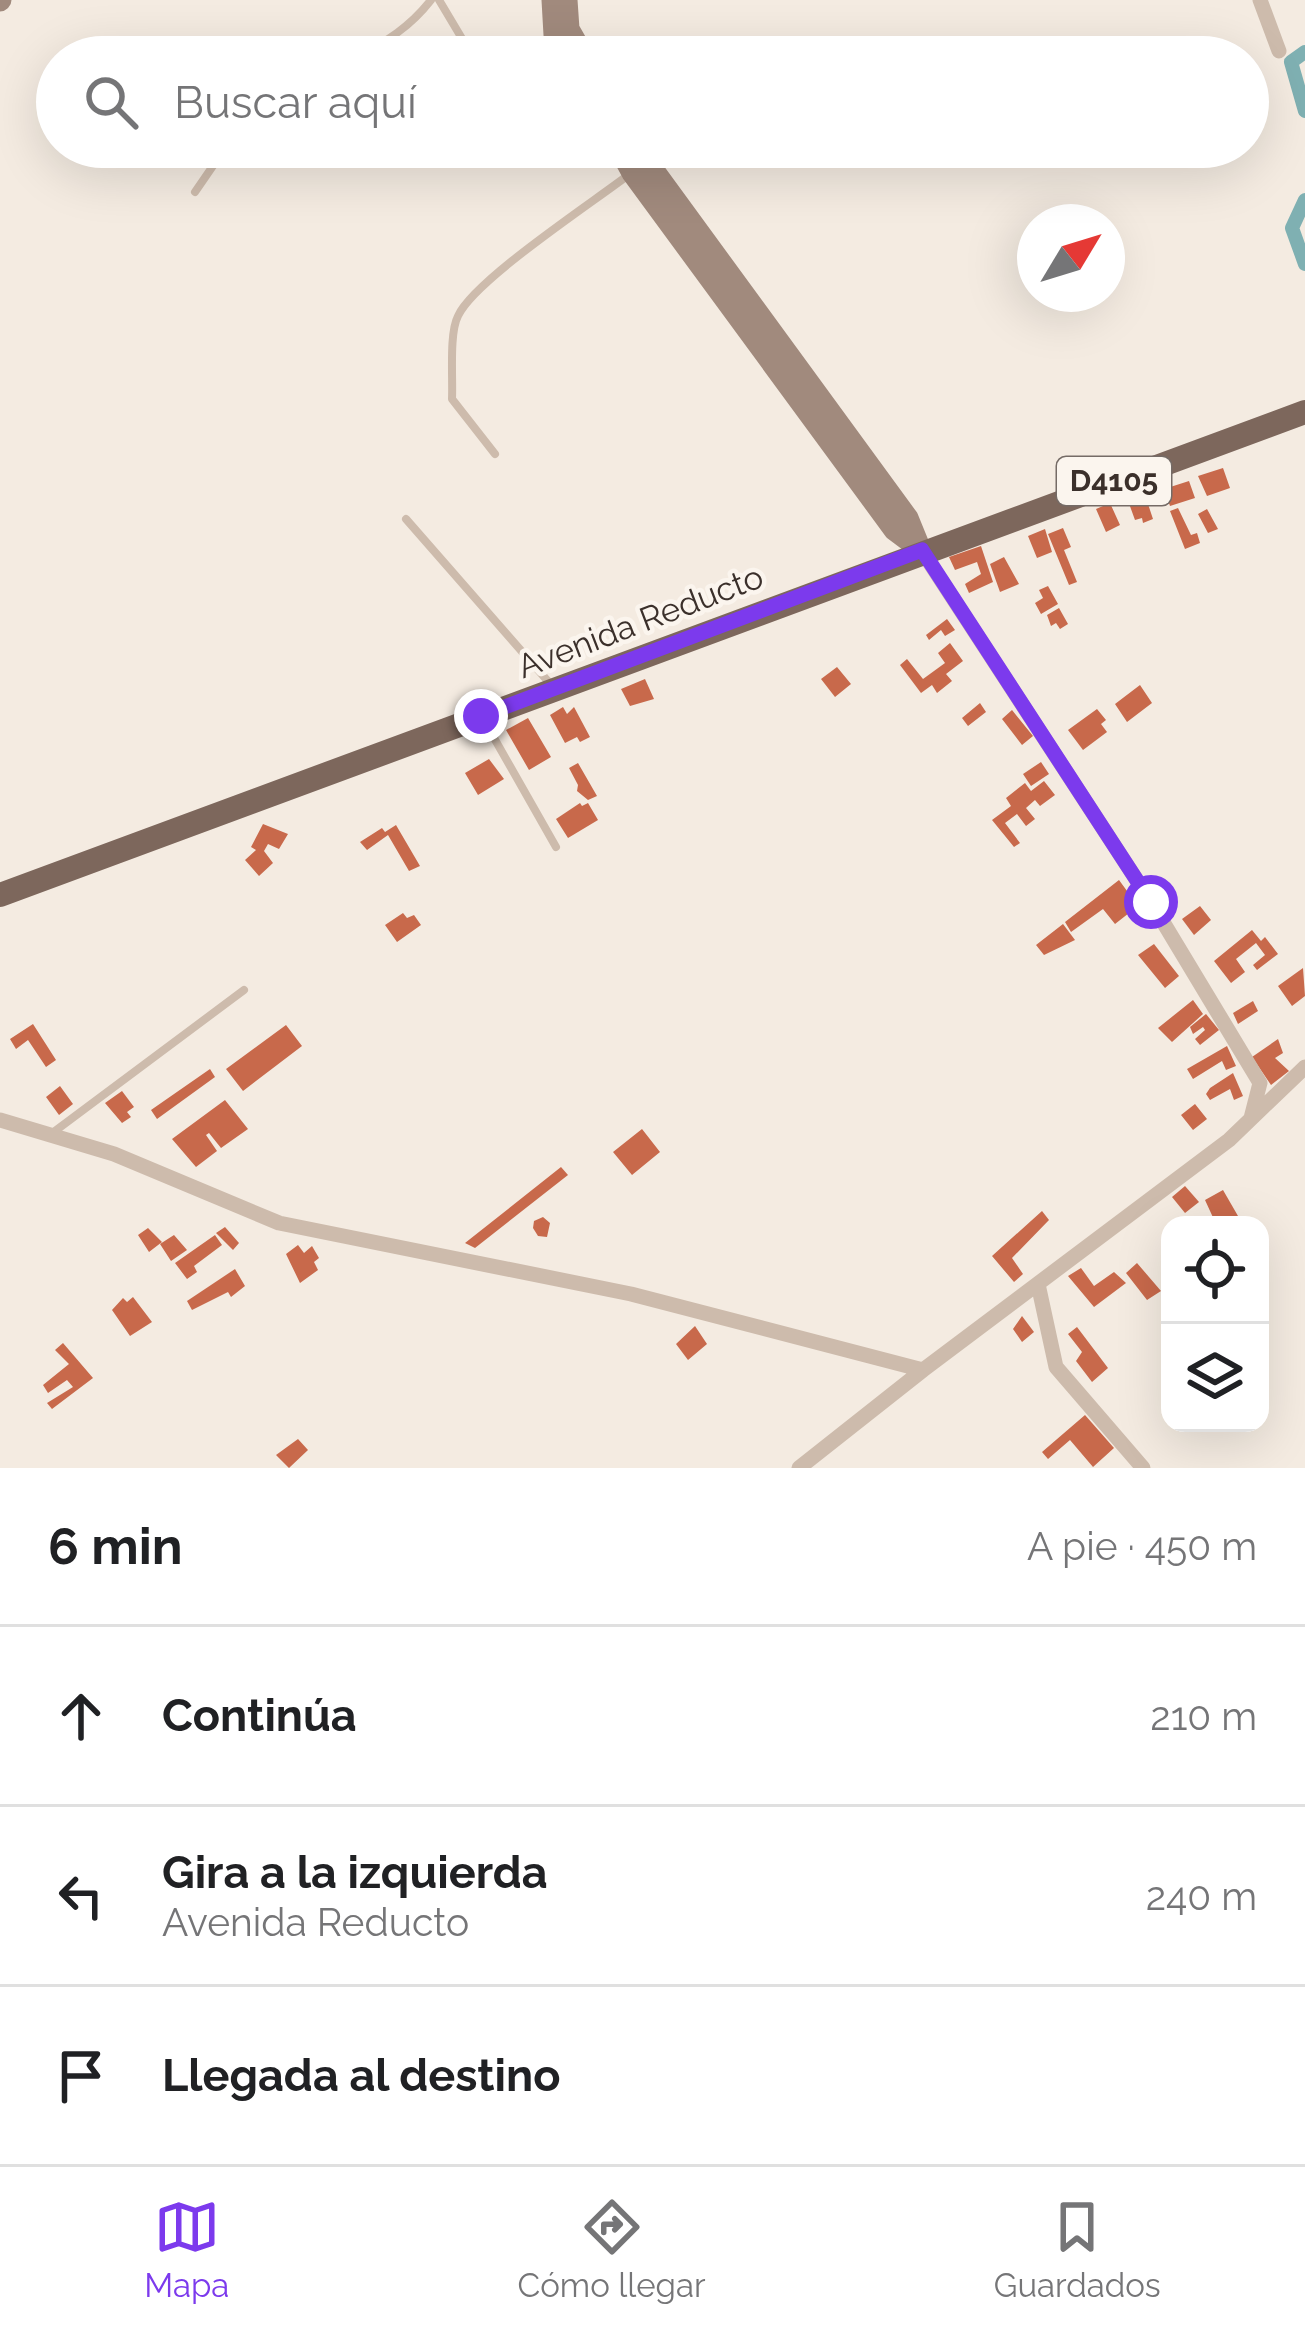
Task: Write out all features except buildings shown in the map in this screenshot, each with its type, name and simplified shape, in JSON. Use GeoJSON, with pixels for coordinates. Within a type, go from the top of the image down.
{"type":"FeatureCollection","features":[{"type":"Feature","properties":{"kind":"main road","name":"Avenida Reducto"},"geometry":{"type":"LineString","coordinates":[[0,895],[1305,412]]}},
{"type":"Feature","properties":{"kind":"street"},"geometry":{"type":"LineString","coordinates":[[552,0],[555,36]]}},
{"type":"Feature","properties":{"kind":"street"},"geometry":{"type":"LineString","coordinates":[[567,0],[573,36]]}},
{"type":"Feature","properties":{"kind":"street"},"geometry":{"type":"LineString","coordinates":[[1260,0],[1280,51]]}},
{"type":"Feature","properties":{"kind":"street"},"geometry":{"type":"LineString","coordinates":[[644,168],[894,530],[922,550],[1151,902],[1259,1083],[1250,1120]]}},
{"type":"Feature","properties":{"kind":"street"},"geometry":{"type":"LineString","coordinates":[[799,1468],[1038,1283],[1093,1246],[1250,1120],[1305,1067]]}},
{"type":"Feature","properties":{"kind":"street"},"geometry":{"type":"LineString","coordinates":[[0,1120],[114,1154],[278,1223],[631,1294],[923,1370]]}},
{"type":"Feature","properties":{"kind":"street"},"geometry":{"type":"LineString","coordinates":[[1038,1283],[1056,1366],[1143,1468]]}},
{"type":"Feature","properties":{"kind":"lane"},"geometry":{"type":"LineString","coordinates":[[395,36],[435,0],[459,36]]}},
{"type":"Feature","properties":{"kind":"lane"},"geometry":{"type":"LineString","coordinates":[[195,192],[212,168]]}},
{"type":"Feature","properties":{"kind":"lane"},"geometry":{"type":"LineString","coordinates":[[495,454],[452,399],[456,318],[511,263],[630,168]]}},
{"type":"Feature","properties":{"kind":"lane"},"geometry":{"type":"LineString","coordinates":[[406,519],[554,688]]}},
{"type":"Feature","properties":{"kind":"lane"},"geometry":{"type":"LineString","coordinates":[[481,716],[556,847]]}},
{"type":"Feature","properties":{"kind":"lane"},"geometry":{"type":"LineString","coordinates":[[50,1135],[244,991]]}},
{"type":"Feature","properties":{"kind":"waterway"},"geometry":{"type":"LineString","coordinates":[[1305,52],[1291,62],[1305,111]]}},
{"type":"Feature","properties":{"kind":"waterway"},"geometry":{"type":"LineString","coordinates":[[1305,200],[1292,228],[1305,264]]}},
{"type":"Feature","properties":{"kind":"route"},"geometry":{"type":"LineString","coordinates":[[481,716],[922,550],[1151,902]]}}]}
